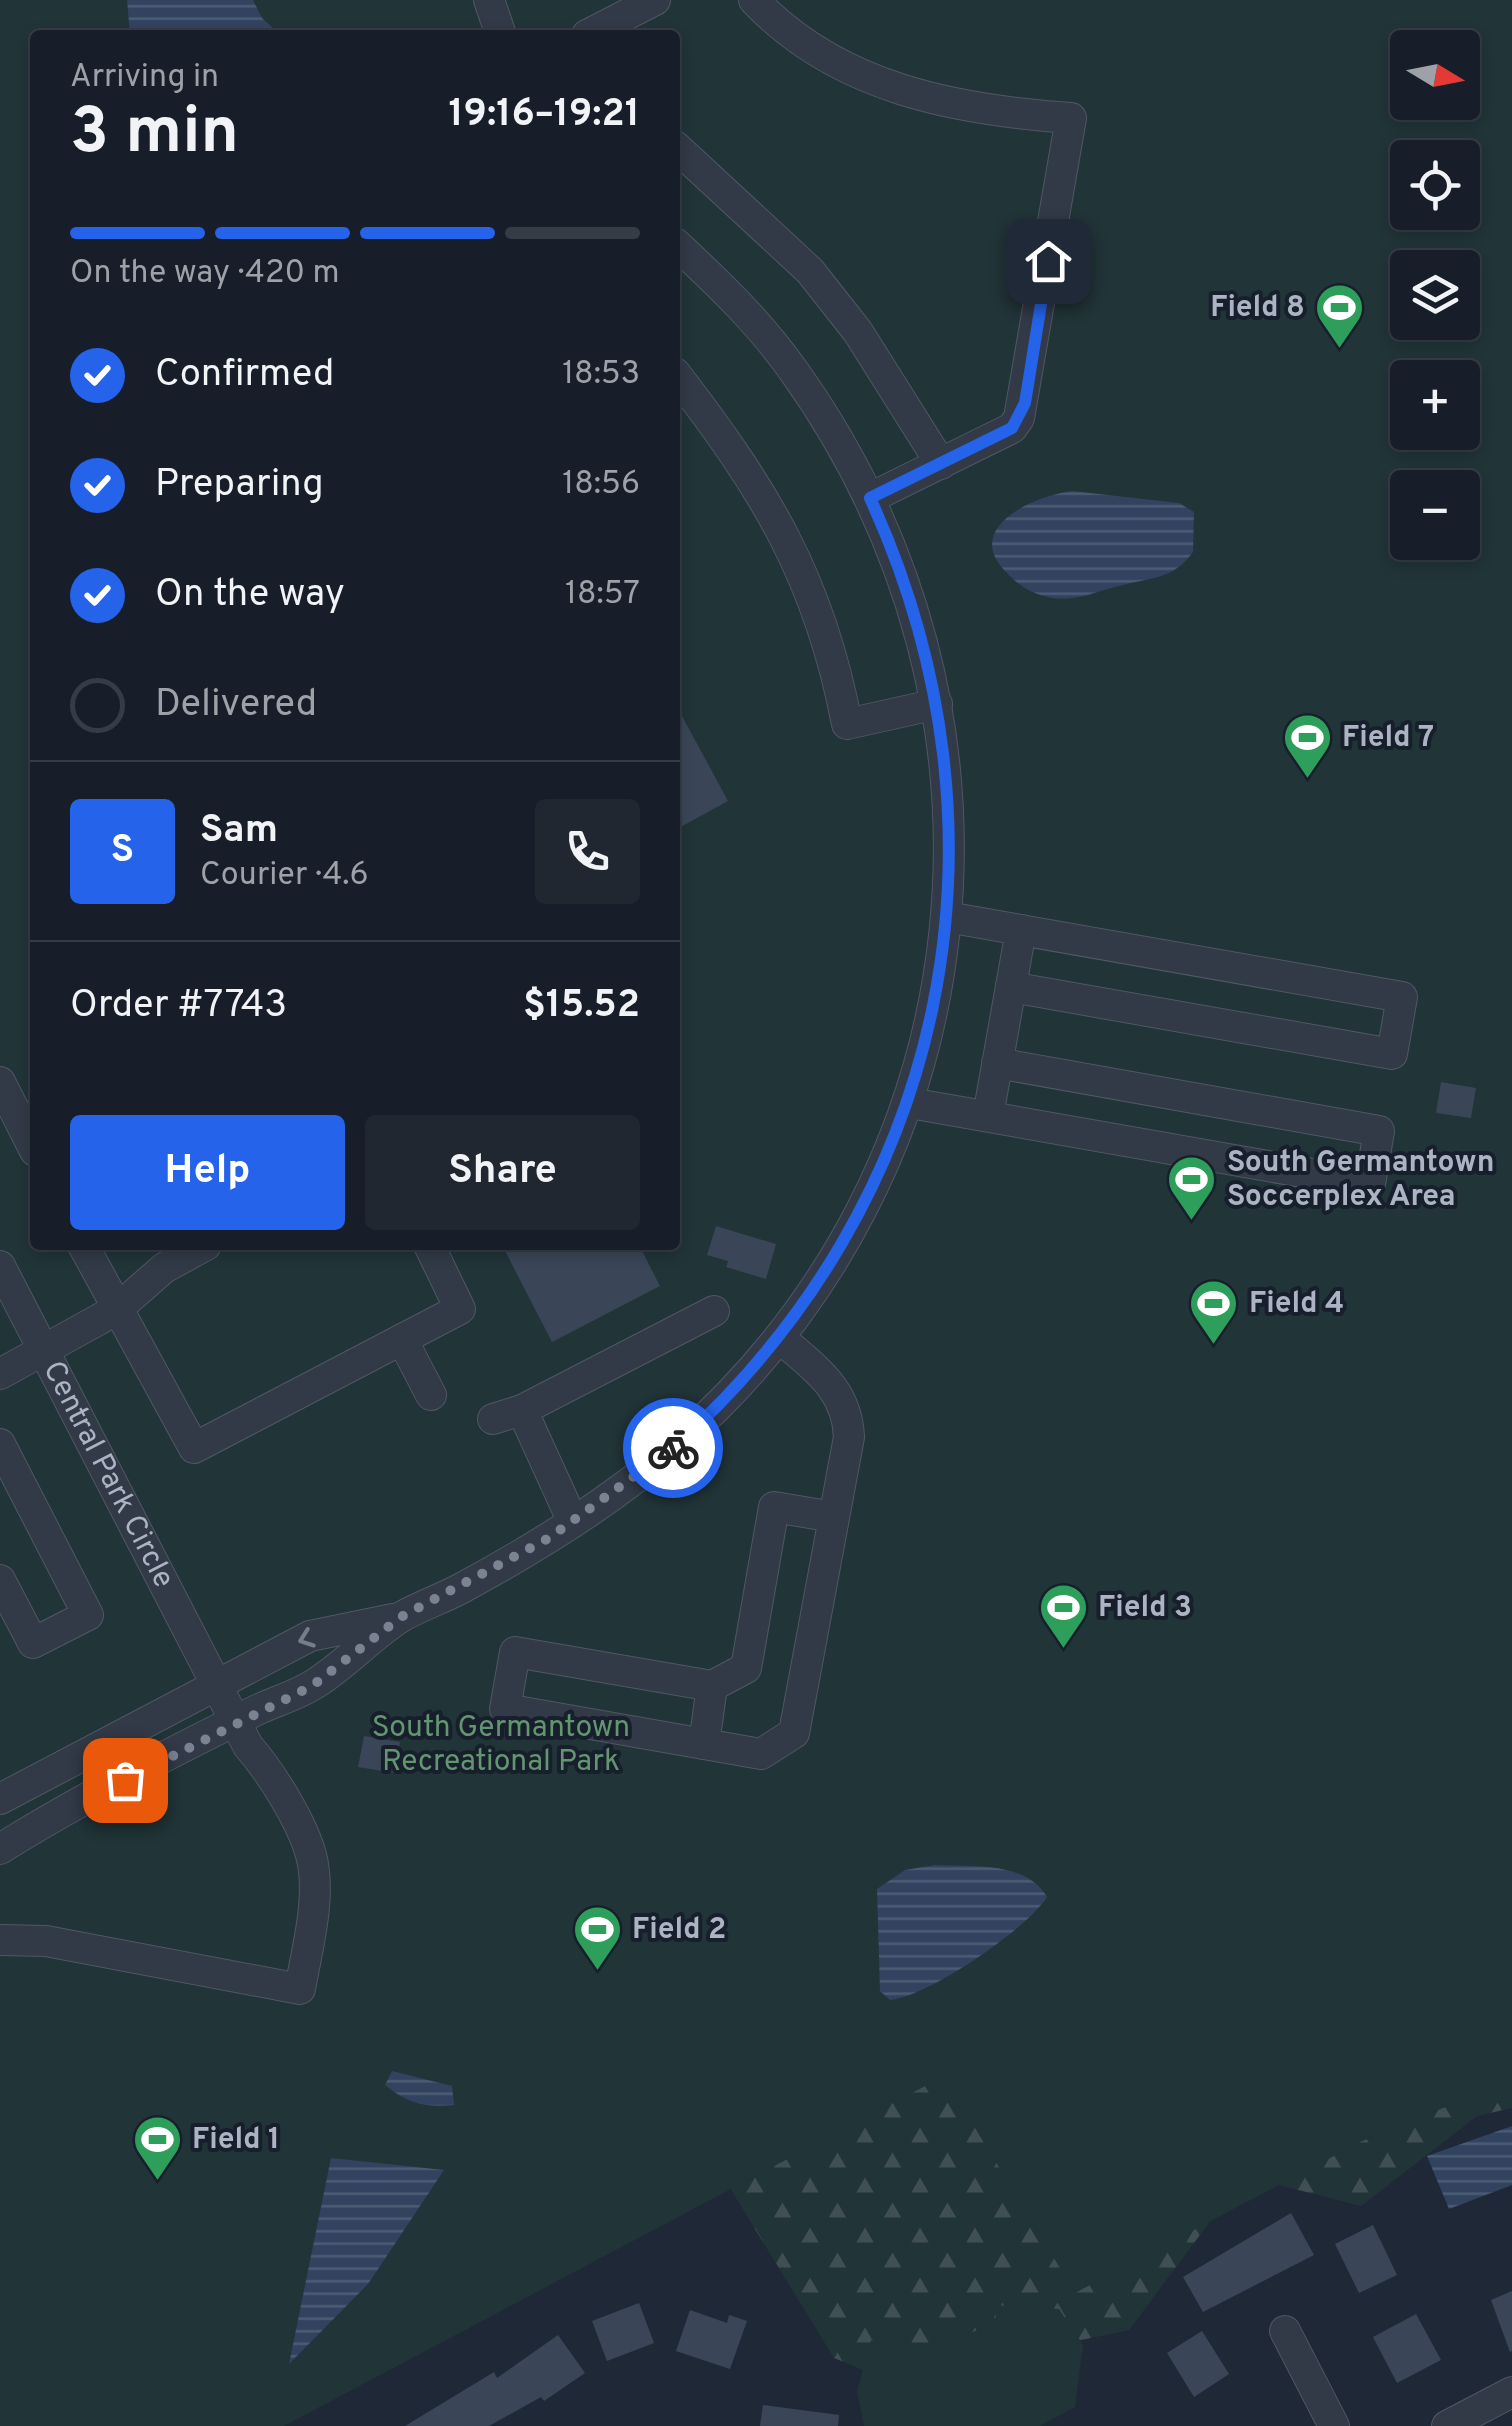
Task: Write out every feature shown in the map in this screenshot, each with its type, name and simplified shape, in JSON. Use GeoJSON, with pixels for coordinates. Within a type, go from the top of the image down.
{"type":"FeatureCollection","features":[{"type":"Feature","properties":{"kind":"street"},"geometry":{"type":"LineString","coordinates":[[489,0],[500,30]]}},
{"type":"Feature","properties":{"kind":"street"},"geometry":{"type":"LineString","coordinates":[[597,30],[655,0]]}},
{"type":"Feature","properties":{"kind":"street"},"geometry":{"type":"LineString","coordinates":[[754,0],[814,53],[898,90],[1013,114],[1070,118],[1025,403],[1012,428],[870,498]]}},
{"type":"Feature","properties":{"kind":"street"},"geometry":{"type":"LineString","coordinates":[[680,151],[810,272],[895,386],[941,464]]}},
{"type":"Feature","properties":{"kind":"street"},"geometry":{"type":"LineString","coordinates":[[0,1849],[54,1815],[312,1686],[401,1617],[458,1590],[573,1522],[675,1446],[780,1338],[839,1253],[880,1177],[910,1102],[931,1024],[947,917],[950,834],[937,704],[920,629],[892,546],[870,498],[791,366],[680,257]]}},
{"type":"Feature","properties":{"kind":"street"},"geometry":{"type":"LineString","coordinates":[[680,380],[756,481],[786,534],[819,608],[847,724],[937,704]]}},
{"type":"Feature","properties":{"kind":"street"},"geometry":{"type":"LineString","coordinates":[[947,917],[1402,997],[1392,1054],[1010,987]]}},
{"type":"Feature","properties":{"kind":"street"},"geometry":{"type":"LineString","coordinates":[[988,1116],[1020,930]]}},
{"type":"Feature","properties":{"kind":"street"},"geometry":{"type":"LineString","coordinates":[[910,1102],[1370,1184],[1379,1131],[997,1064]]}},
{"type":"Feature","properties":{"kind":"street"},"geometry":{"type":"LineString","coordinates":[[0,1082],[30,1141]]}},
{"type":"Feature","properties":{"kind":"street"},"geometry":{"type":"LineString","coordinates":[[86,1250],[194,1448],[460,1309],[431,1250]]}},
{"type":"Feature","properties":{"kind":"street"},"geometry":{"type":"LineString","coordinates":[[0,1374],[116,1310],[164,1268],[197,1250]]}},
{"type":"Feature","properties":{"kind":"street","name":"Central Park Circle"},"geometry":{"type":"LineString","coordinates":[[0,1266],[248,1746],[268,1769],[312,1856],[312,1910],[300,1989],[46,1941],[0,1940]]}},
{"type":"Feature","properties":{"kind":"street"},"geometry":{"type":"LineString","coordinates":[[493,1419],[522,1410],[714,1311]]}},
{"type":"Feature","properties":{"kind":"street"},"geometry":{"type":"LineString","coordinates":[[780,1338],[833,1384],[848,1416],[849,1436],[834,1517],[794,1733],[761,1754],[505,1709],[515,1652],[712,1686],[746,1668],[774,1507],[834,1517]]}},
{"type":"Feature","properties":{"kind":"street"},"geometry":{"type":"LineString","coordinates":[[402,1339],[431,1395]]}},
{"type":"Feature","properties":{"kind":"street"},"geometry":{"type":"LineString","coordinates":[[522,1410],[573,1522]]}},
{"type":"Feature","properties":{"kind":"street"},"geometry":{"type":"LineString","coordinates":[[0,1444],[88,1614],[33,1643],[0,1580]]}},
{"type":"Feature","properties":{"kind":"street"},"geometry":{"type":"LineString","coordinates":[[0,1799],[310,1636],[401,1617]]}},
{"type":"Feature","properties":{"kind":"street"},"geometry":{"type":"LineString","coordinates":[[704,1744],[712,1686]]}},
{"type":"Feature","properties":{"kind":"street"},"geometry":{"type":"LineString","coordinates":[[1285,2332],[1334,2426]]}},
{"type":"Feature","properties":{"kind":"street"},"geometry":{"type":"LineString","coordinates":[[1447,2426],[1512,2392]]}},
{"type":"Feature","properties":{"kind":"green space","name":"South Germantown Soccerplex Area"},"geometry":{"type":"Polygon","coordinates":[[[0,0],[1512,0],[1512,2080],[1362,2141],[1075,2293],[944,2076],[284,2426],[0,2426],[0,0]]]}},
{"type":"Feature","properties":{"kind":"green space"},"geometry":{"type":"Polygon","coordinates":[[[1512,1776],[1512,2108],[1477,2116],[1361,2206],[1244,2176],[1129,2330],[888,2380],[834,2358],[730,2188],[1512,1776]]]}},
{"type":"Feature","properties":{"kind":"green space"},"geometry":{"type":"Polygon","coordinates":[[[993,2305],[1059,2309],[1083,2345],[1075,2407],[1040,2426],[864,2426],[857,2391],[871,2340],[902,2351],[934,2347],[997,2321],[993,2305]]]}},
{"type":"Feature","properties":{"kind":"water"},"geometry":{"type":"Polygon","coordinates":[[[127,0],[253,0],[262,18],[275,30],[130,30],[127,0]]]}},
{"type":"Feature","properties":{"kind":"water"},"geometry":{"type":"Polygon","coordinates":[[[1072,491],[1179,503],[1194,512],[1193,552],[1179,567],[1163,575],[1090,594],[1062,599],[1032,592],[1011,577],[995,556],[992,541],[997,528],[1022,507],[1072,491]]]}},
{"type":"Feature","properties":{"kind":"water"},"geometry":{"type":"Polygon","coordinates":[[[935,1865],[1013,1872],[1038,1885],[1047,1897],[999,1943],[951,1975],[890,2000],[880,1991],[877,1889],[905,1870],[935,1865]]]}},
{"type":"Feature","properties":{"kind":"water"},"geometry":{"type":"Polygon","coordinates":[[[392,2071],[452,2086],[454,2105],[425,2105],[401,2096],[385,2085],[392,2071]]]}},
{"type":"Feature","properties":{"kind":"water"},"geometry":{"type":"Polygon","coordinates":[[[1512,2126],[1512,2185],[1449,2209],[1427,2156],[1512,2126]]]}},
{"type":"Feature","properties":{"kind":"water"},"geometry":{"type":"Polygon","coordinates":[[[331,2158],[444,2170],[368,2284],[289,2364],[331,2158]]]}},
{"type":"Feature","properties":{"kind":"building"},"geometry":{"type":"Polygon","coordinates":[[[680,712],[728,801],[680,827],[680,712]]]}},
{"type":"Feature","properties":{"kind":"building"},"geometry":{"type":"Polygon","coordinates":[[[1441,1082],[1476,1088],[1471,1118],[1436,1113],[1441,1082]]]}},
{"type":"Feature","properties":{"kind":"building"},"geometry":{"type":"Polygon","coordinates":[[[716,1226],[776,1244],[766,1279],[726,1267],[728,1261],[707,1255],[716,1226]]]}},
{"type":"Feature","properties":{"kind":"building"},"geometry":{"type":"Polygon","coordinates":[[[505,1250],[642,1250],[660,1286],[552,1342],[505,1250]]]}},
{"type":"Feature","properties":{"kind":"building"},"geometry":{"type":"Polygon","coordinates":[[[364,1736],[400,1742],[395,1773],[358,1767],[364,1736]]]}},
{"type":"Feature","properties":{"kind":"building"},"geometry":{"type":"Polygon","coordinates":[[[1291,2213],[1314,2255],[1203,2312],[1183,2277],[1291,2213]]]}},
{"type":"Feature","properties":{"kind":"building"},"geometry":{"type":"Polygon","coordinates":[[[1373,2225],[1397,2275],[1359,2293],[1335,2244],[1373,2225]]]}},
{"type":"Feature","properties":{"kind":"building"},"geometry":{"type":"Polygon","coordinates":[[[1512,2291],[1512,2351],[1510,2352],[1491,2300],[1512,2291]]]}},
{"type":"Feature","properties":{"kind":"building"},"geometry":{"type":"Polygon","coordinates":[[[639,2303],[654,2343],[607,2361],[592,2321],[639,2303]]]}},
{"type":"Feature","properties":{"kind":"building"},"geometry":{"type":"Polygon","coordinates":[[[690,2310],[727,2323],[729,2315],[747,2321],[730,2369],[676,2351],[690,2310]]]}},
{"type":"Feature","properties":{"kind":"building"},"geometry":{"type":"Polygon","coordinates":[[[1416,2314],[1441,2360],[1397,2383],[1373,2337],[1416,2314]]]}},
{"type":"Feature","properties":{"kind":"building"},"geometry":{"type":"Polygon","coordinates":[[[1202,2331],[1229,2374],[1194,2397],[1167,2353],[1202,2331]]]}},
{"type":"Feature","properties":{"kind":"building"},"geometry":{"type":"Polygon","coordinates":[[[558,2335],[585,2373],[544,2401],[541,2397],[489,2426],[405,2426],[494,2372],[497,2378],[558,2335]]]}},
{"type":"Feature","properties":{"kind":"building"},"geometry":{"type":"Polygon","coordinates":[[[763,2405],[839,2415],[838,2426],[760,2426],[763,2405]]]}},
{"type":"Feature","properties":{"kind":"way so far"},"geometry":{"type":"LineString","coordinates":[[125,1780],[312,1686],[401,1617],[458,1590],[549,1538],[673,1448]]}},
{"type":"Feature","properties":{"kind":"place","name":"Field 8"},"geometry":{"type":"Point","coordinates":[1340,350]}},
{"type":"Feature","properties":{"kind":"place","name":"Field 7"},"geometry":{"type":"Point","coordinates":[1307,780]}},
{"type":"Feature","properties":{"kind":"place","name":"South Germantown Soccerplex Area"},"geometry":{"type":"Point","coordinates":[1192,1222]}},
{"type":"Feature","properties":{"kind":"place","name":"Field 4"},"geometry":{"type":"Point","coordinates":[1214,1346]}},
{"type":"Feature","properties":{"kind":"place","name":"Field 3"},"geometry":{"type":"Point","coordinates":[1063,1650]}},
{"type":"Feature","properties":{"kind":"place","name":"Field 2"},"geometry":{"type":"Point","coordinates":[597,1972]}},
{"type":"Feature","properties":{"kind":"place","name":"Field 1"},"geometry":{"type":"Point","coordinates":[157,2182]}},
{"type":"Feature","properties":{"kind":"route"},"geometry":{"type":"LineString","coordinates":[[673,1448],[724,1400],[780,1338],[839,1253],[880,1177],[910,1102],[931,1024],[947,917],[947,775],[937,704],[920,629],[892,546],[870,498],[1012,428],[1025,403],[1048,261]]}},
{"type":"Feature","properties":{"kind":"park label","name":"South Germantown Recreational Park"},"geometry":{"type":"Point","coordinates":[501,1745]}}]}
